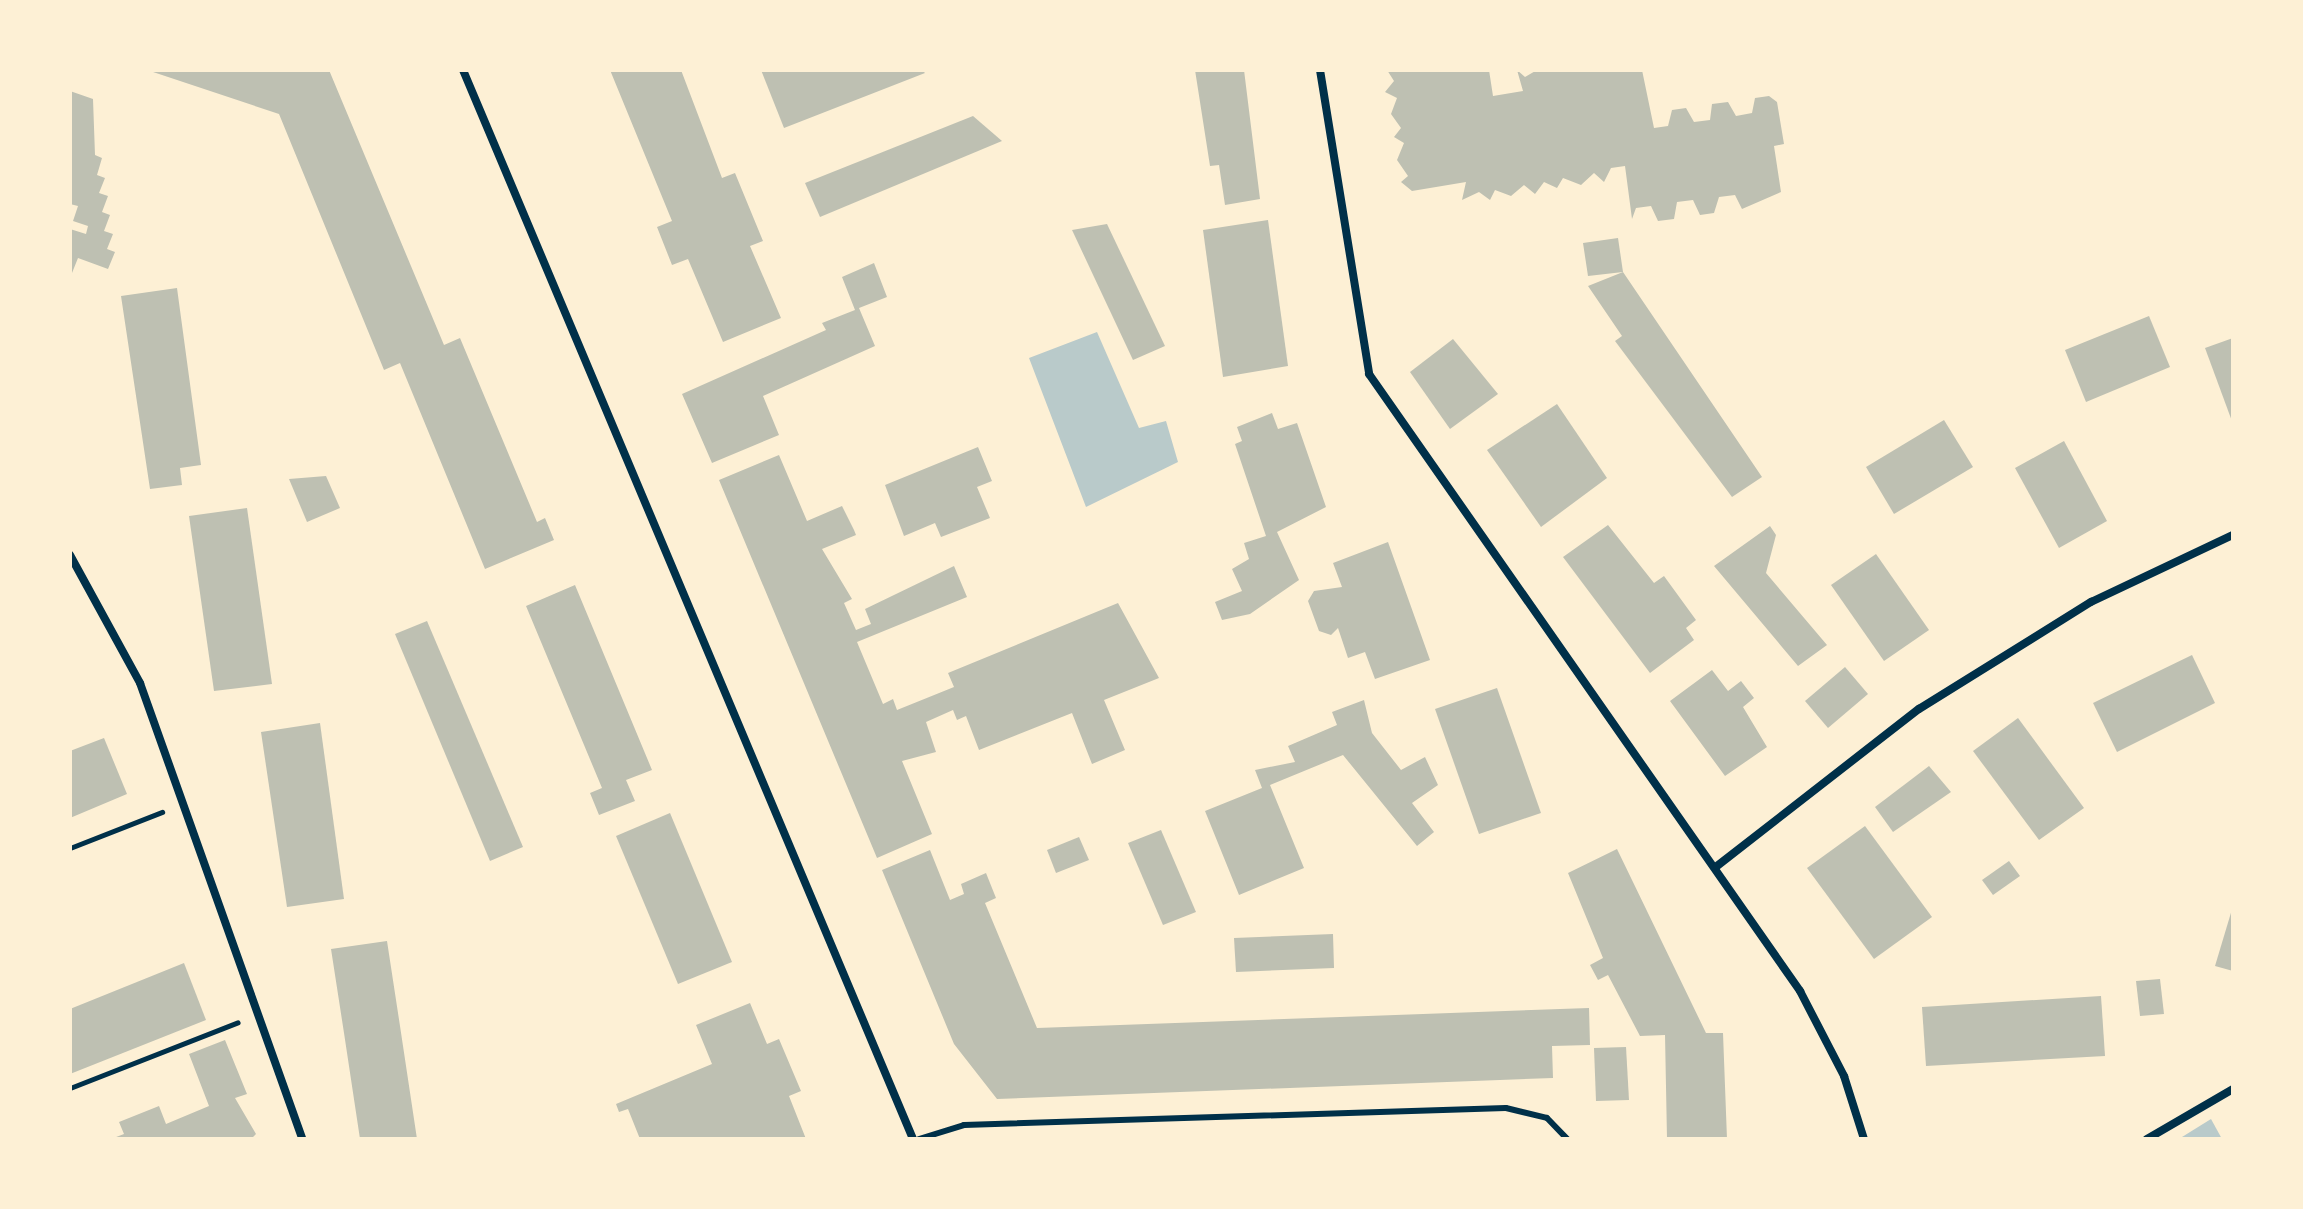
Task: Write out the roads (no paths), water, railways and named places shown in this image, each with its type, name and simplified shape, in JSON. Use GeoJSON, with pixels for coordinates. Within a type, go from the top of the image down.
{"type":"FeatureCollection","features":[{"type":"Feature","properties":{"kind":"street"},"geometry":{"type":"LineString","coordinates":[[463,70],[916,1139]]}},
{"type":"Feature","properties":{"kind":"street"},"geometry":{"type":"LineString","coordinates":[[1320,70],[1369,374],[1717,866],[1800,991],[1844,1076],[1864,1139]]}},
{"type":"Feature","properties":{"kind":"street"},"geometry":{"type":"LineString","coordinates":[[1717,866],[1919,709],[2091,602],[2233,535]]}},
{"type":"Feature","properties":{"kind":"street"},"geometry":{"type":"LineString","coordinates":[[70,555],[140,683],[302,1139]]}},
{"type":"Feature","properties":{"kind":"street"},"geometry":{"type":"LineString","coordinates":[[2147,1139],[2233,1089]]}},
{"type":"Feature","properties":{"kind":"lane"},"geometry":{"type":"LineString","coordinates":[[916,1139],[964,1125],[1506,1108],[1547,1118],[1567,1139]]}}]}
